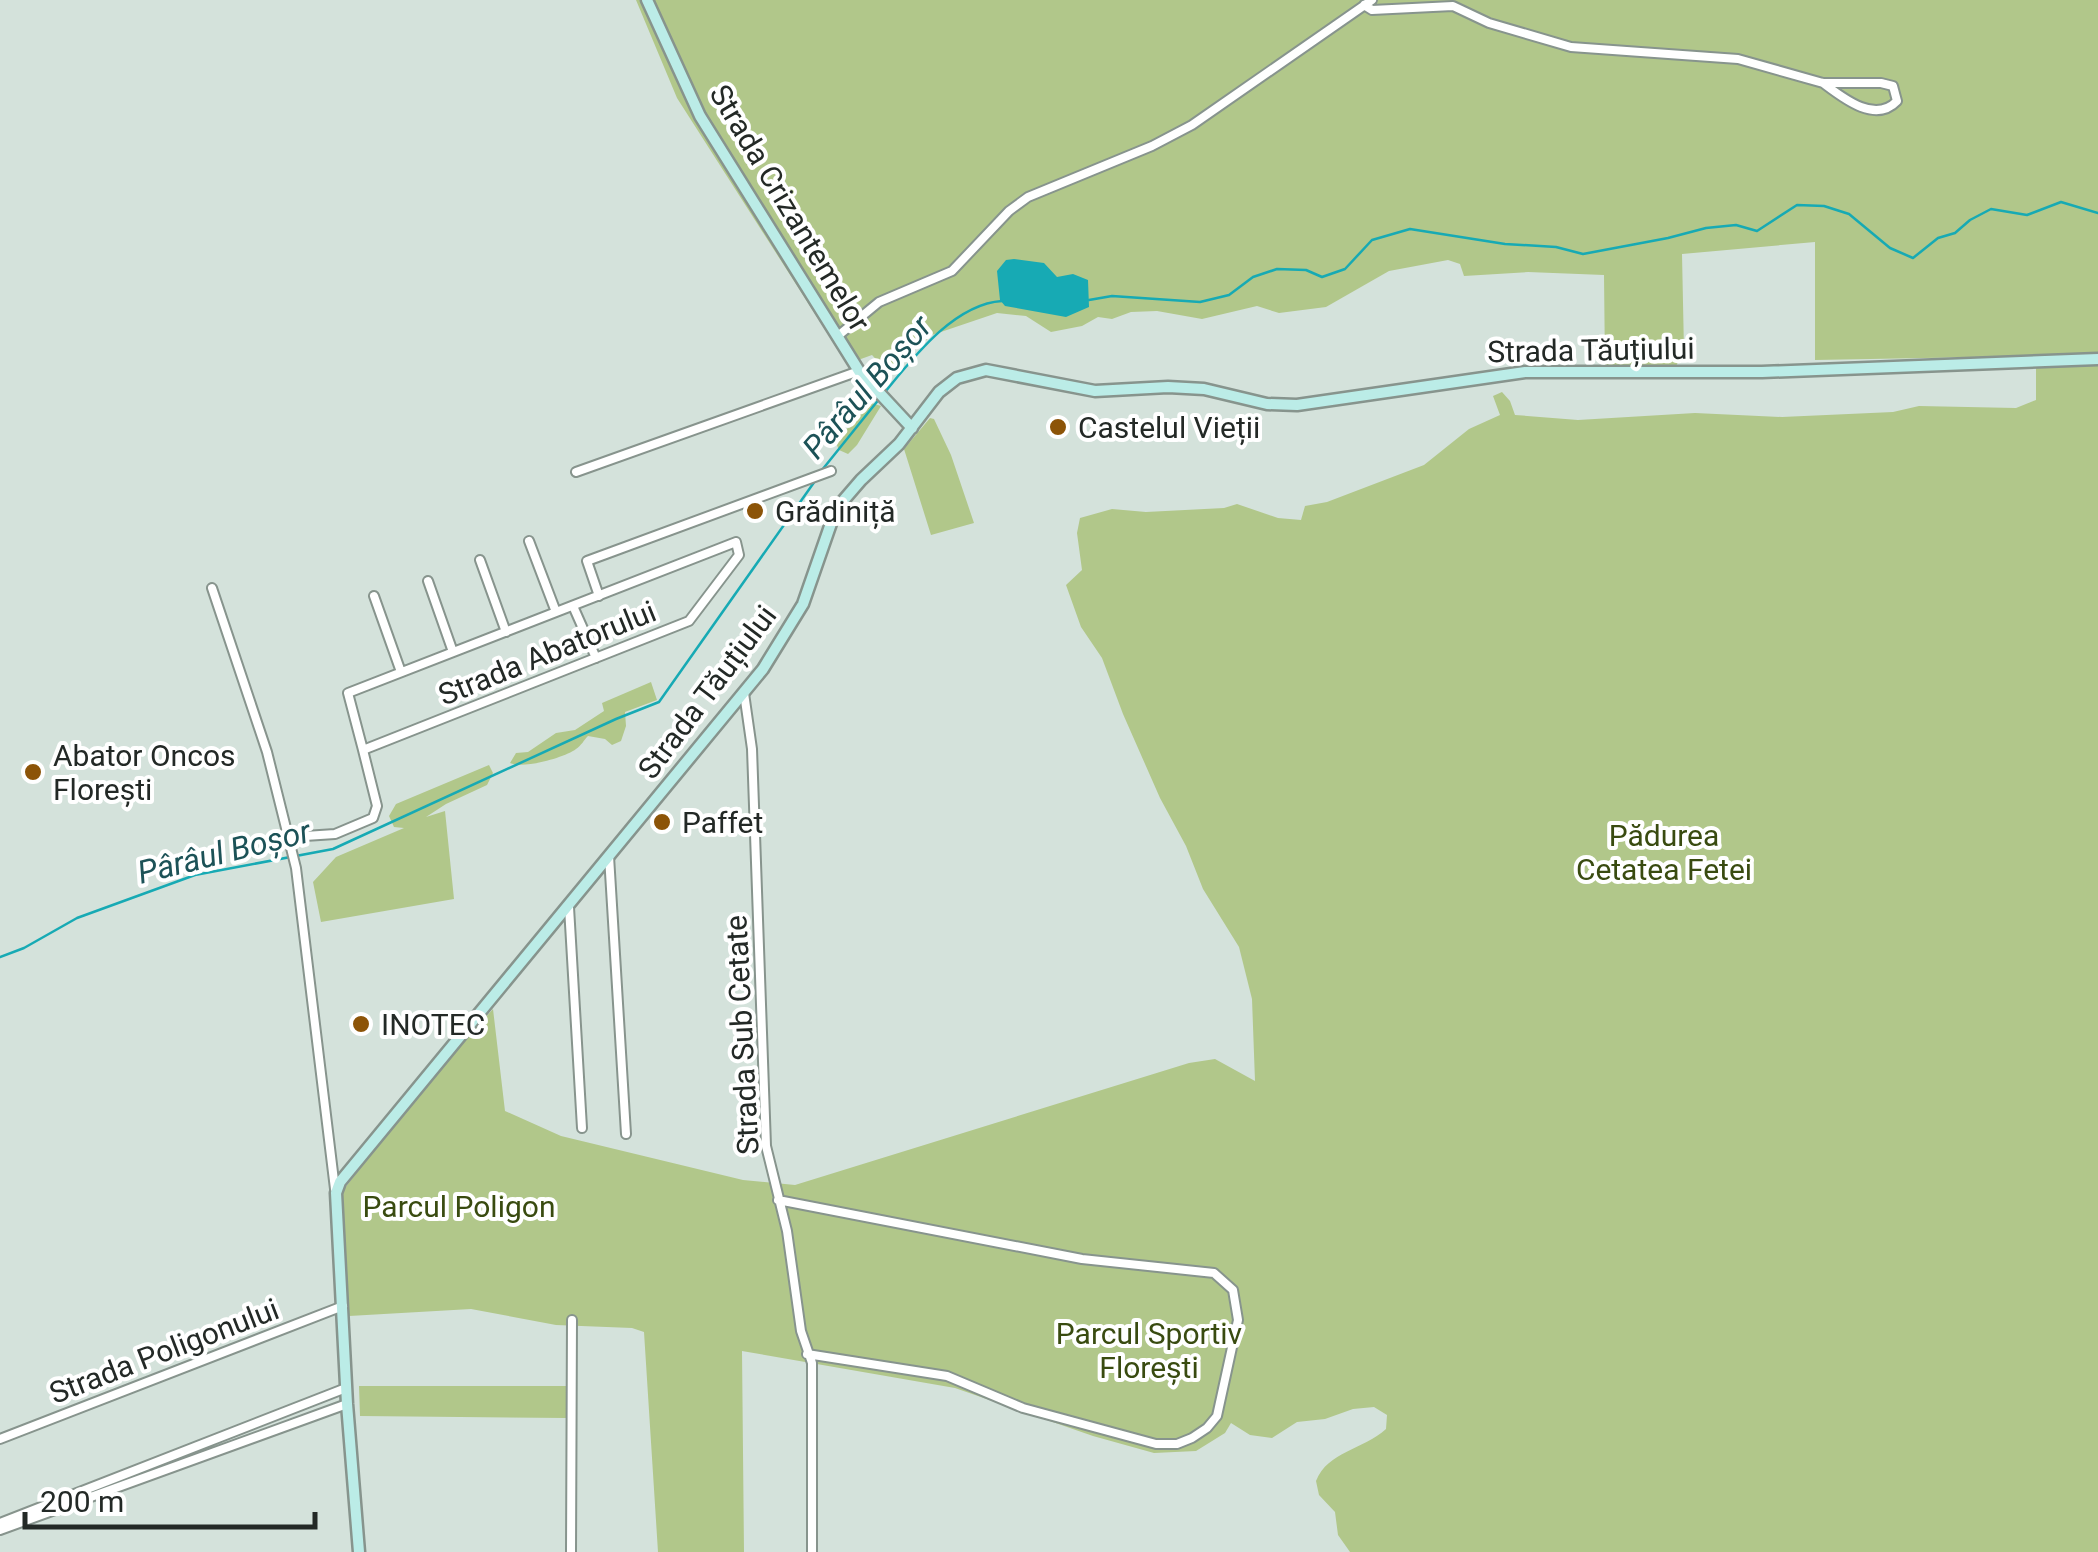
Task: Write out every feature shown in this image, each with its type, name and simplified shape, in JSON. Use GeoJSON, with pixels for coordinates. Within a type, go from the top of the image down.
{"type":"FeatureCollection","features":[{"type":"Feature","properties":{"kind":"main road","name":"Strada Crizantemelor"},"geometry":{"type":"LineString","coordinates":[[647,0],[700,116],[859,371],[902,418],[908,432]]}},
{"type":"Feature","properties":{"kind":"main road","name":"Strada Tăuțiului"},"geometry":{"type":"LineString","coordinates":[[336,1193],[346,1172],[744,693],[794,621],[836,509],[948,384],[978,370],[1095,391],[1204,389],[1267,404],[1297,405],[1525,372],[1914,368],[2098,360]]}},
{"type":"Feature","properties":{"kind":"main road"},"geometry":{"type":"LineString","coordinates":[[336,1193],[358,1552]]}},
{"type":"Feature","properties":{"kind":"street"},"geometry":{"type":"LineString","coordinates":[[839,335],[879,302],[952,270],[1009,211],[1028,197],[1061,180],[1152,146],[1192,125],[1368,2],[1372,10],[1452,6],[1489,23],[1571,47],[1738,59],[1823,83],[1882,83],[1893,86],[1898,101],[1883,110],[1856,107],[1823,83]]}},
{"type":"Feature","properties":{"kind":"street"},"geometry":{"type":"LineString","coordinates":[[576,472],[859,371]]}},
{"type":"Feature","properties":{"kind":"street","name":"Strada Abatorului"},"geometry":{"type":"LineString","coordinates":[[599,596],[587,561],[831,471]]}},
{"type":"Feature","properties":{"kind":"street"},"geometry":{"type":"LineString","coordinates":[[529,541],[556,612]]}},
{"type":"Feature","properties":{"kind":"street","name":"Strada Abatorului"},"geometry":{"type":"LineString","coordinates":[[291,842],[335,834],[373,818],[378,806],[363,750],[348,693],[736,542],[739,555],[689,621],[363,750]]}},
{"type":"Feature","properties":{"kind":"street"},"geometry":{"type":"LineString","coordinates":[[480,560],[506,632]]}},
{"type":"Feature","properties":{"kind":"street"},"geometry":{"type":"LineString","coordinates":[[428,581],[453,652]]}},
{"type":"Feature","properties":{"kind":"street"},"geometry":{"type":"LineString","coordinates":[[212,588],[291,842],[336,1193]]}},
{"type":"Feature","properties":{"kind":"street"},"geometry":{"type":"LineString","coordinates":[[374,596],[401,672]]}},
{"type":"Feature","properties":{"kind":"street"},"geometry":{"type":"LineString","coordinates":[[573,606],[596,658]]}},
{"type":"Feature","properties":{"kind":"street","name":"Strada Sub Cetate"},"geometry":{"type":"LineString","coordinates":[[744,693],[752,749],[766,1146],[787,1231],[798,1316],[812,1376],[812,1552]]}},
{"type":"Feature","properties":{"kind":"street"},"geometry":{"type":"LineString","coordinates":[[610,856],[626,1134]]}},
{"type":"Feature","properties":{"kind":"street"},"geometry":{"type":"LineString","coordinates":[[569,907],[582,1128]]}},
{"type":"Feature","properties":{"kind":"street"},"geometry":{"type":"LineString","coordinates":[[778,1200],[1082,1259],[1206,1270],[1228,1284],[1238,1304],[1217,1416],[1202,1432],[1184,1442],[1165,1445],[1023,1408],[947,1376],[807,1354]]}},
{"type":"Feature","properties":{"kind":"street","name":"Strada Poligonului"},"geometry":{"type":"LineString","coordinates":[[0,1439],[344,1306]]}},
{"type":"Feature","properties":{"kind":"street"},"geometry":{"type":"LineString","coordinates":[[572,1320],[572,1552]]}},
{"type":"Feature","properties":{"kind":"street"},"geometry":{"type":"LineString","coordinates":[[0,1522],[346,1388]]}},
{"type":"Feature","properties":{"kind":"street"},"geometry":{"type":"LineString","coordinates":[[0,1530],[347,1404]]}},
{"type":"Feature","properties":{"kind":"green space"},"geometry":{"type":"Polygon","coordinates":[[[636,0],[2098,0],[2098,1552],[1350,1552],[1338,1535],[1335,1512],[1319,1495],[1316,1481],[1337,1457],[1386,1429],[1387,1415],[1374,1407],[1297,1422],[1272,1438],[1250,1435],[1231,1423],[1225,1433],[1196,1451],[1154,1453],[955,1388],[742,1351],[744,1552],[658,1552],[644,1332],[632,1328],[556,1325],[471,1309],[349,1316],[341,1193],[420,1091],[493,1009],[505,1111],[561,1136],[743,1180],[795,1185],[1189,1063],[1215,1059],[1255,1081],[1252,999],[1239,947],[1203,889],[1123,714],[1102,658],[1081,627],[1066,585],[1082,570],[1077,533],[1080,518],[1112,509],[1146,512],[1237,504],[1278,518],[1301,520],[1305,506],[1327,502],[1424,465],[1469,429],[1500,415],[1493,396],[1502,392],[1515,415],[1578,420],[1695,413],[1782,417],[1893,412],[1919,406],[2016,408],[2036,400],[2036,356],[1815,360],[1815,242],[1682,254],[1684,351],[1675,368],[1605,368],[1604,275],[1528,272],[1464,276],[1460,264],[1448,260],[1389,271],[1326,307],[1279,313],[1257,306],[1202,319],[1157,311],[1131,312],[1112,319],[1098,317],[1082,326],[1051,332],[1026,316],[997,313],[932,335],[885,369],[872,355],[847,364],[677,98],[636,0]]]}},
{"type":"Feature","properties":{"kind":"green space"},"geometry":{"type":"Polygon","coordinates":[[[865,401],[881,406],[848,454],[839,450],[836,443],[843,430],[851,427],[851,420],[865,401]]]}},
{"type":"Feature","properties":{"kind":"green space"},"geometry":{"type":"Polygon","coordinates":[[[930,418],[951,455],[974,523],[931,535],[904,449],[930,418]]]}},
{"type":"Feature","properties":{"kind":"green space"},"geometry":{"type":"Polygon","coordinates":[[[651,682],[657,700],[625,712],[621,741],[612,745],[605,739],[588,736],[578,748],[562,756],[533,764],[510,763],[516,753],[528,752],[556,733],[575,730],[604,711],[602,703],[651,682]]]}},
{"type":"Feature","properties":{"kind":"green space"},"geometry":{"type":"Polygon","coordinates":[[[489,765],[493,773],[487,785],[426,817],[445,811],[454,899],[321,922],[313,882],[336,857],[404,828],[394,827],[389,816],[396,804],[489,765]]]}},
{"type":"Feature","properties":{"kind":"green space"},"geometry":{"type":"Polygon","coordinates":[[[359,1386],[566,1386],[566,1418],[360,1416],[359,1386]]]}},
{"type":"Feature","properties":{"kind":"water"},"geometry":{"type":"Polygon","coordinates":[[[1006,260],[1044,263],[1057,277],[1073,274],[1088,280],[1089,307],[1066,317],[1005,306],[1000,300],[997,271],[1006,260]]]}},
{"type":"Feature","properties":{"kind":"waterway","name":"Pârâul Boșor"},"geometry":{"type":"LineString","coordinates":[[1089,300],[1112,296],[1200,302],[1229,295],[1253,277],[1277,269],[1306,270],[1322,277],[1345,269],[1372,240],[1410,229],[1505,244],[1556,247],[1583,254],[1706,228],[1736,225],[1757,231],[1797,205],[1824,206],[1849,214],[1890,248],[1913,258],[1938,238],[1955,233],[1991,209],[2027,215],[2061,202],[2098,213]]}},
{"type":"Feature","properties":{"kind":"waterway","name":"Pârâul Boșor"},"geometry":{"type":"LineString","coordinates":[[885,392],[951,322],[984,304],[1002,301]]}},
{"type":"Feature","properties":{"kind":"waterway","name":"Pârâul Boșor"},"geometry":{"type":"LineString","coordinates":[[822,470],[880,398]]}},
{"type":"Feature","properties":{"kind":"waterway","name":"Pârâul Boșor"},"geometry":{"type":"LineString","coordinates":[[0,957],[77,918],[195,875],[333,849],[659,702],[815,481]]}},
{"type":"Feature","properties":{"kind":"place","name":"Castelul Vieții"},"geometry":{"type":"Point","coordinates":[1058,427]}},
{"type":"Feature","properties":{"kind":"place","name":"Grădiniță"},"geometry":{"type":"Point","coordinates":[755,511]}},
{"type":"Feature","properties":{"kind":"place","name":"Abator Oncos Florești"},"geometry":{"type":"Point","coordinates":[33,772]}},
{"type":"Feature","properties":{"kind":"place","name":"Paffet"},"geometry":{"type":"Point","coordinates":[662,822]}},
{"type":"Feature","properties":{"kind":"place","name":"INOTEC"},"geometry":{"type":"Point","coordinates":[361,1024]}},
{"type":"Feature","properties":{"kind":"park label","name":"Pădurea Cetatea Fetei"},"geometry":{"type":"Point","coordinates":[1664,852]}},
{"type":"Feature","properties":{"kind":"park label","name":"Parcul Poligon"},"geometry":{"type":"Point","coordinates":[459,1206]}},
{"type":"Feature","properties":{"kind":"park label","name":"Parcul Sportiv Florești"},"geometry":{"type":"Point","coordinates":[1149,1350]}}]}
